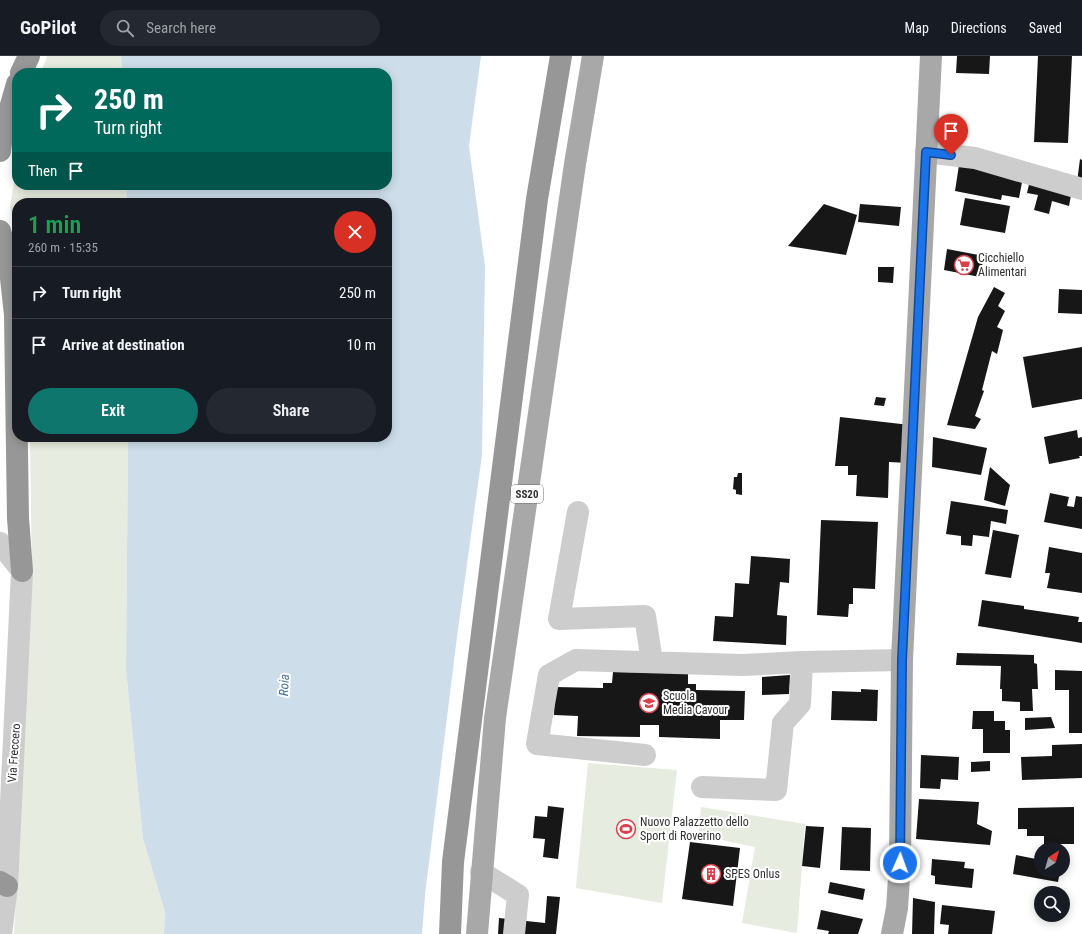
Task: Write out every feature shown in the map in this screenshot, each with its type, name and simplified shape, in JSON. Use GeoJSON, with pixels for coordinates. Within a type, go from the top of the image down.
{"type":"FeatureCollection","features":[{"type":"Feature","properties":{"kind":"highway"},"geometry":{"type":"LineString","coordinates":[[23,68],[29,56]]}},
{"type":"Feature","properties":{"kind":"highway"},"geometry":{"type":"LineString","coordinates":[[450,934],[453,862],[537,199],[561,56]]}},
{"type":"Feature","properties":{"kind":"highway"},"geometry":{"type":"LineString","coordinates":[[0,151],[2,136],[12,101]]}},
{"type":"Feature","properties":{"kind":"highway"},"geometry":{"type":"LineString","coordinates":[[0,231],[9,260],[12,288]]}},
{"type":"Feature","properties":{"kind":"highway"},"geometry":{"type":"LineString","coordinates":[[17,442],[18,518],[22,571]]}},
{"type":"Feature","properties":{"kind":"main road","name":"SS20"},"geometry":{"type":"LineString","coordinates":[[477,934],[495,718],[575,164],[593,56]]}},
{"type":"Feature","properties":{"kind":"main road"},"geometry":{"type":"LineString","coordinates":[[892,934],[897,908],[901,848],[902,660],[931,56]]}},
{"type":"Feature","properties":{"kind":"street"},"geometry":{"type":"LineString","coordinates":[[926,152],[975,158],[1082,189]]}},
{"type":"Feature","properties":{"kind":"street"},"geometry":{"type":"LineString","coordinates":[[578,512],[559,619],[645,616],[652,662]]}},
{"type":"Feature","properties":{"kind":"street"},"geometry":{"type":"LineString","coordinates":[[0,543],[22,571]]}},
{"type":"Feature","properties":{"kind":"street","name":"Via Freccero"},"geometry":{"type":"LineString","coordinates":[[1,934],[2,878],[22,571]]}},
{"type":"Feature","properties":{"kind":"street"},"geometry":{"type":"LineString","coordinates":[[645,755],[537,744],[549,675],[576,660],[742,665],[902,660]]}},
{"type":"Feature","properties":{"kind":"street"},"geometry":{"type":"LineString","coordinates":[[702,787],[776,790],[783,723],[800,704],[802,662]]}},
{"type":"Feature","properties":{"kind":"street"},"geometry":{"type":"LineString","coordinates":[[481,872],[518,895],[514,934]]}},
{"type":"Feature","properties":{"kind":"shaded area"},"geometry":{"type":"Polygon","coordinates":[[[47,56],[121,56],[122,68],[43,68],[47,56]]]}},
{"type":"Feature","properties":{"kind":"shaded area"},"geometry":{"type":"Polygon","coordinates":[[[13,190],[126,190],[127,198],[12,198],[12,215],[10,207],[13,190]]]}},
{"type":"Feature","properties":{"kind":"shaded area"},"geometry":{"type":"Polygon","coordinates":[[[30,442],[128,442],[126,670],[143,839],[165,912],[164,934],[14,934],[32,577],[30,442]]]}},
{"type":"Feature","properties":{"kind":"shaded area","name":"Nuovo Palazzetto dello Sport di Roverino"},"geometry":{"type":"Polygon","coordinates":[[[588,763],[677,770],[662,903],[576,888],[588,763]]]}},
{"type":"Feature","properties":{"kind":"shaded area"},"geometry":{"type":"Polygon","coordinates":[[[701,807],[805,824],[797,933],[742,923],[755,847],[698,835],[701,807]]]}},
{"type":"Feature","properties":{"kind":"water","name":"Roia"},"geometry":{"type":"Polygon","coordinates":[[[121,56],[481,56],[469,146],[485,266],[482,455],[457,637],[425,895],[422,934],[164,934],[165,912],[143,839],[126,670],[128,442],[392,442],[392,198],[127,198],[126,190],[392,190],[392,68],[122,68],[121,56]]]}},
{"type":"Feature","properties":{"kind":"building"},"geometry":{"type":"Polygon","coordinates":[[[957,56],[990,56],[989,74],[956,73],[957,56]]]}},
{"type":"Feature","properties":{"kind":"building"},"geometry":{"type":"Polygon","coordinates":[[[1038,56],[1072,56],[1068,143],[1034,142],[1038,56]]]}},
{"type":"Feature","properties":{"kind":"building"},"geometry":{"type":"Polygon","coordinates":[[[1080,159],[1082,160],[1082,183],[1077,182],[1080,159]]]}},
{"type":"Feature","properties":{"kind":"building"},"geometry":{"type":"Polygon","coordinates":[[[959,165],[1023,177],[1019,198],[1002,195],[1001,200],[955,191],[959,165]]]}},
{"type":"Feature","properties":{"kind":"building"},"geometry":{"type":"Polygon","coordinates":[[[1030,180],[1072,190],[1069,206],[1052,201],[1049,214],[1034,210],[1038,195],[1027,193],[1030,180]]]}},
{"type":"Feature","properties":{"kind":"building"},"geometry":{"type":"Polygon","coordinates":[[[965,198],[1010,206],[1005,233],[960,225],[965,198]]]}},
{"type":"Feature","properties":{"kind":"building"},"geometry":{"type":"Polygon","coordinates":[[[824,204],[857,215],[846,255],[788,246],[824,204]]]}},
{"type":"Feature","properties":{"kind":"building"},"geometry":{"type":"Polygon","coordinates":[[[860,204],[901,207],[899,226],[858,222],[860,204]]]}},
{"type":"Feature","properties":{"kind":"building","name":"Cicchiello Alimentari"},"geometry":{"type":"Polygon","coordinates":[[[947,249],[984,256],[980,277],[944,270],[947,249]]]}},
{"type":"Feature","properties":{"kind":"building"},"geometry":{"type":"Polygon","coordinates":[[[878,267],[894,267],[893,283],[878,282],[878,267]]]}},
{"type":"Feature","properties":{"kind":"building"},"geometry":{"type":"Polygon","coordinates":[[[994,287],[1005,293],[998,306],[1005,311],[997,327],[1003,330],[997,354],[992,351],[982,390],[984,391],[975,416],[981,419],[975,429],[947,425],[978,317],[994,287]]]}},
{"type":"Feature","properties":{"kind":"building"},"geometry":{"type":"Polygon","coordinates":[[[1059,289],[1082,290],[1082,314],[1058,313],[1059,289]]]}},
{"type":"Feature","properties":{"kind":"building"},"geometry":{"type":"Polygon","coordinates":[[[1082,347],[1082,399],[1032,408],[1023,357],[1082,347]]]}},
{"type":"Feature","properties":{"kind":"building"},"geometry":{"type":"Polygon","coordinates":[[[876,397],[886,398],[884,406],[874,405],[876,397]]]}},
{"type":"Feature","properties":{"kind":"building"},"geometry":{"type":"Polygon","coordinates":[[[840,417],[910,425],[908,463],[889,462],[888,498],[856,496],[857,475],[848,475],[848,466],[835,466],[840,417]]]}},
{"type":"Feature","properties":{"kind":"building"},"geometry":{"type":"Polygon","coordinates":[[[1077,430],[1078,438],[1082,437],[1082,456],[1079,456],[1080,458],[1049,464],[1044,437],[1077,430]]]}},
{"type":"Feature","properties":{"kind":"building"},"geometry":{"type":"Polygon","coordinates":[[[933,437],[987,448],[981,475],[932,467],[933,437]]]}},
{"type":"Feature","properties":{"kind":"building"},"geometry":{"type":"Polygon","coordinates":[[[990,467],[1010,485],[1005,506],[984,500],[990,467]]]}},
{"type":"Feature","properties":{"kind":"building"},"geometry":{"type":"Polygon","coordinates":[[[738,473],[742,473],[742,495],[736,494],[736,490],[733,489],[734,477],[737,477],[738,473]]]}},
{"type":"Feature","properties":{"kind":"building"},"geometry":{"type":"Polygon","coordinates":[[[1050,493],[1069,497],[1067,506],[1074,507],[1076,496],[1082,497],[1082,529],[1044,522],[1050,493]]]}},
{"type":"Feature","properties":{"kind":"building"},"geometry":{"type":"Polygon","coordinates":[[[951,501],[1008,510],[1006,524],[991,521],[989,537],[973,535],[972,546],[961,545],[961,536],[946,534],[951,501]]]}},
{"type":"Feature","properties":{"kind":"building"},"geometry":{"type":"Polygon","coordinates":[[[821,520],[878,522],[875,589],[853,588],[853,604],[849,604],[848,617],[817,615],[821,520]]]}},
{"type":"Feature","properties":{"kind":"building"},"geometry":{"type":"Polygon","coordinates":[[[993,530],[1019,535],[1011,578],[985,574],[993,530]]]}},
{"type":"Feature","properties":{"kind":"building"},"geometry":{"type":"Polygon","coordinates":[[[1049,547],[1082,553],[1082,593],[1047,588],[1050,573],[1045,573],[1049,547]]]}},
{"type":"Feature","properties":{"kind":"building"},"geometry":{"type":"Polygon","coordinates":[[[751,556],[790,559],[789,583],[780,582],[777,615],[787,616],[786,645],[713,641],[715,616],[733,617],[735,583],[749,584],[751,556]]]}},
{"type":"Feature","properties":{"kind":"building"},"geometry":{"type":"Polygon","coordinates":[[[982,600],[1024,606],[1024,609],[1079,617],[1078,622],[1082,622],[1082,643],[978,626],[982,600]]]}},
{"type":"Feature","properties":{"kind":"building"},"geometry":{"type":"Polygon","coordinates":[[[957,653],[1034,655],[1034,663],[1037,664],[1038,689],[1032,689],[1033,711],[1020,711],[1020,702],[1002,701],[1002,689],[1000,689],[1001,666],[956,665],[957,653]]]}},
{"type":"Feature","properties":{"kind":"building"},"geometry":{"type":"Polygon","coordinates":[[[1055,670],[1082,671],[1082,733],[1069,733],[1069,690],[1055,690],[1055,670]]]}},
{"type":"Feature","properties":{"kind":"building","name":"Scuola Media Cavour"},"geometry":{"type":"Polygon","coordinates":[[[613,672],[688,673],[688,684],[696,684],[696,690],[745,691],[744,720],[720,720],[720,739],[659,737],[659,725],[640,725],[640,737],[577,736],[578,716],[554,715],[555,687],[603,688],[603,683],[612,683],[613,672]]]}},
{"type":"Feature","properties":{"kind":"building"},"geometry":{"type":"Polygon","coordinates":[[[790,675],[789,694],[762,695],[762,677],[790,675]]]}},
{"type":"Feature","properties":{"kind":"building"},"geometry":{"type":"Polygon","coordinates":[[[861,689],[878,690],[877,721],[831,720],[832,691],[861,692],[861,689]]]}},
{"type":"Feature","properties":{"kind":"building"},"geometry":{"type":"Polygon","coordinates":[[[973,711],[994,711],[994,721],[1005,721],[1005,730],[1010,730],[1010,753],[983,753],[983,729],[972,729],[973,711]]]}},
{"type":"Feature","properties":{"kind":"building"},"geometry":{"type":"Polygon","coordinates":[[[1051,717],[1055,728],[1025,730],[1025,718],[1051,717]]]}},
{"type":"Feature","properties":{"kind":"building"},"geometry":{"type":"Polygon","coordinates":[[[1082,744],[1082,778],[1022,780],[1021,757],[1052,756],[1052,745],[1082,744]]]}},
{"type":"Feature","properties":{"kind":"building"},"geometry":{"type":"Polygon","coordinates":[[[921,755],[959,757],[958,780],[941,779],[940,789],[920,788],[921,755]]]}},
{"type":"Feature","properties":{"kind":"building"},"geometry":{"type":"Polygon","coordinates":[[[990,761],[990,771],[971,772],[971,762],[990,761]]]}},
{"type":"Feature","properties":{"kind":"building"},"geometry":{"type":"Polygon","coordinates":[[[919,799],[979,802],[977,824],[992,831],[990,845],[916,839],[919,799]]]}},
{"type":"Feature","properties":{"kind":"building"},"geometry":{"type":"Polygon","coordinates":[[[548,806],[564,808],[558,859],[543,857],[545,839],[533,838],[535,816],[547,817],[548,806]]]}},
{"type":"Feature","properties":{"kind":"building"},"geometry":{"type":"Polygon","coordinates":[[[1074,807],[1074,844],[1070,844],[1070,842],[1044,842],[1044,836],[1027,836],[1027,829],[1018,829],[1018,808],[1074,807]]]}},
{"type":"Feature","properties":{"kind":"building"},"geometry":{"type":"Polygon","coordinates":[[[806,826],[824,827],[820,868],[802,866],[806,826]]]}},
{"type":"Feature","properties":{"kind":"building"},"geometry":{"type":"Polygon","coordinates":[[[842,827],[871,828],[870,871],[840,870],[842,827]]]}},
{"type":"Feature","properties":{"kind":"building","name":"SPES Onlus"},"geometry":{"type":"Polygon","coordinates":[[[690,842],[740,848],[733,906],[682,899],[690,842]]]}},
{"type":"Feature","properties":{"kind":"building"},"geometry":{"type":"Polygon","coordinates":[[[1016,855],[1034,859],[1034,878],[1013,874],[1016,855]]]}},
{"type":"Feature","properties":{"kind":"building"},"geometry":{"type":"Polygon","coordinates":[[[932,859],[965,862],[964,868],[974,869],[972,888],[935,884],[935,876],[931,875],[932,859]]]}},
{"type":"Feature","properties":{"kind":"building"},"geometry":{"type":"Polygon","coordinates":[[[1036,878],[1059,878],[1058,882],[1036,878]]]}},
{"type":"Feature","properties":{"kind":"building"},"geometry":{"type":"Polygon","coordinates":[[[830,882],[865,889],[863,900],[828,893],[830,882]]]}},
{"type":"Feature","properties":{"kind":"building"},"geometry":{"type":"Polygon","coordinates":[[[547,896],[560,897],[556,934],[498,934],[499,918],[545,923],[547,896]]]}},
{"type":"Feature","properties":{"kind":"building"},"geometry":{"type":"Polygon","coordinates":[[[913,898],[935,902],[934,934],[912,934],[913,898]]]}},
{"type":"Feature","properties":{"kind":"building"},"geometry":{"type":"Polygon","coordinates":[[[942,905],[995,911],[992,934],[948,934],[949,925],[940,924],[942,905]]]}},
{"type":"Feature","properties":{"kind":"building"},"geometry":{"type":"Polygon","coordinates":[[[821,910],[863,919],[858,934],[828,934],[829,931],[817,929],[821,910]]]}},
{"type":"Feature","properties":{"kind":"place","name":"Cicchiello Alimentari"},"geometry":{"type":"Point","coordinates":[964,265]}},
{"type":"Feature","properties":{"kind":"place","name":"Scuola Media Cavour"},"geometry":{"type":"Point","coordinates":[649,703]}},
{"type":"Feature","properties":{"kind":"place","name":"Nuovo Palazzetto dello Sport di Roverino"},"geometry":{"type":"Point","coordinates":[626,829]}},
{"type":"Feature","properties":{"kind":"place","name":"SPES Onlus"},"geometry":{"type":"Point","coordinates":[711,874]}},
{"type":"Feature","properties":{"kind":"route"},"geometry":{"type":"LineString","coordinates":[[900,863],[902,817],[902,660],[926,152],[951,155]]}}]}
